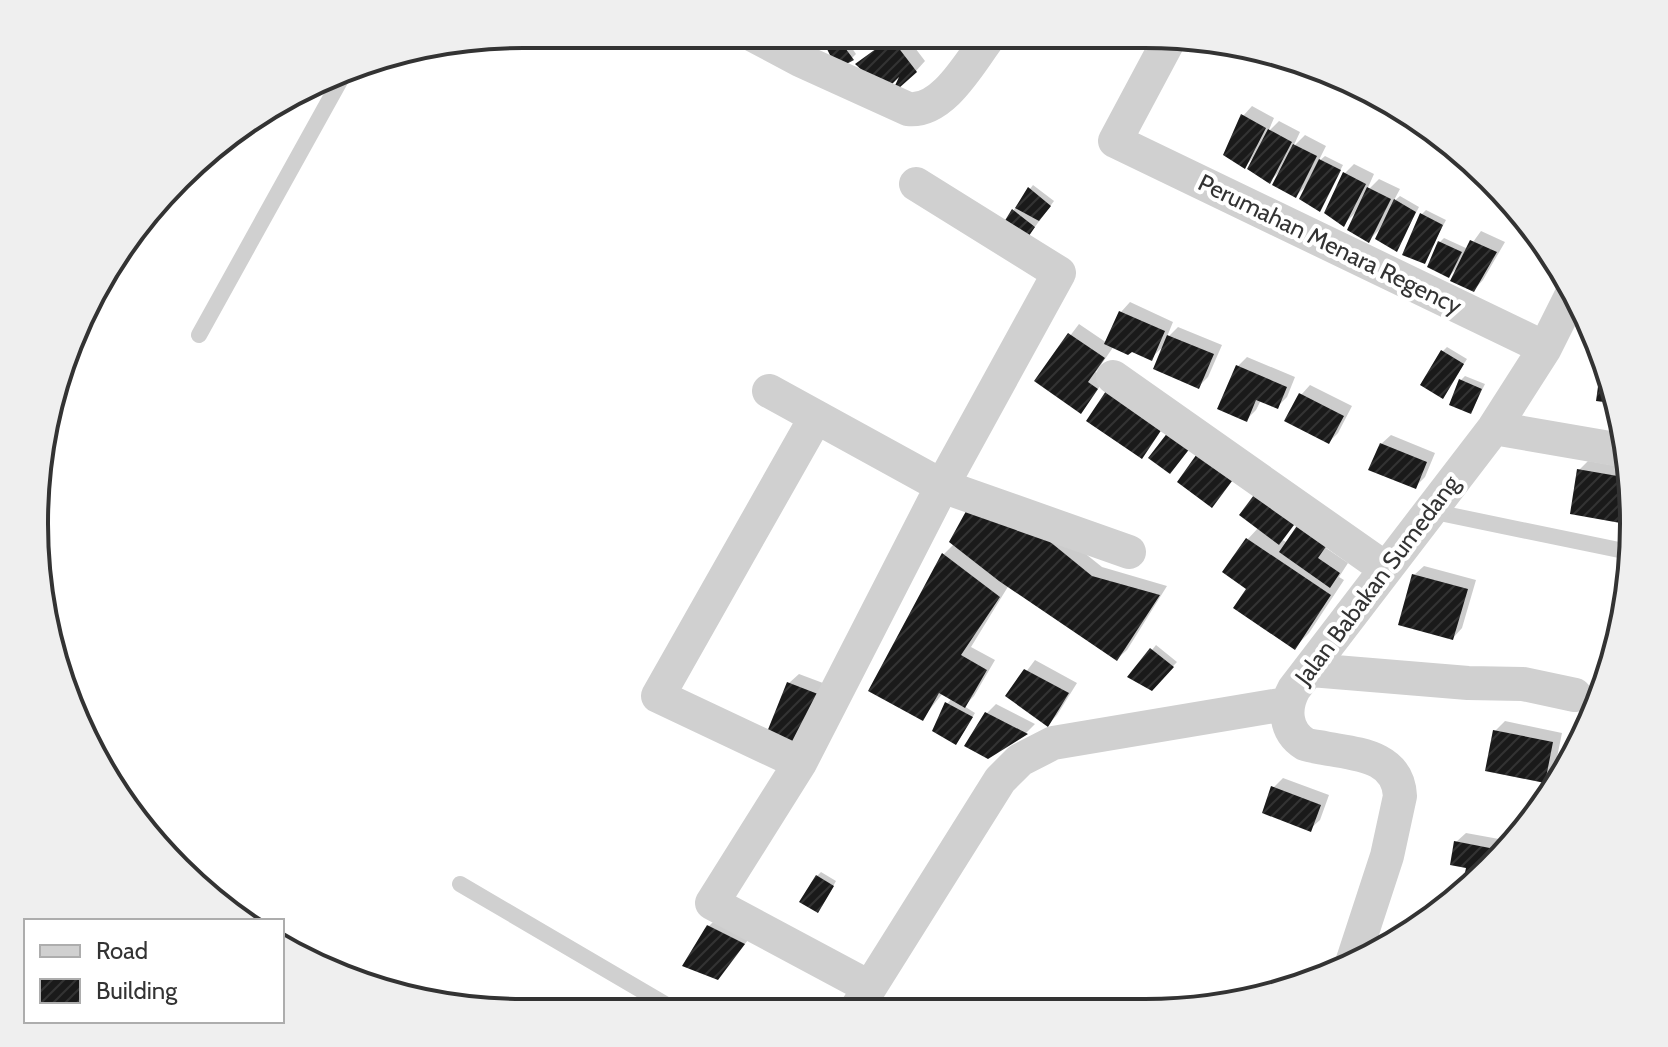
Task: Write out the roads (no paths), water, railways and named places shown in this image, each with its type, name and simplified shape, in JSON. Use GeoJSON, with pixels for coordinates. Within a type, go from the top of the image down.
{"type":"FeatureCollection","features":[{"type":"Feature","properties":{"kind":"street"},"geometry":{"type":"LineString","coordinates":[[779,48],[867,91],[908,109],[919,110],[945,94],[981,48]]}},
{"type":"Feature","properties":{"kind":"street","name":"Perumahan Menara Regency"},"geometry":{"type":"LineString","coordinates":[[1164,49],[1115,141],[1545,348]]}},
{"type":"Feature","properties":{"kind":"street"},"geometry":{"type":"LineString","coordinates":[[916,184],[1059,273],[942,486],[800,763],[712,903],[862,999],[1000,780],[1020,760],[1053,743],[1286,704]]}},
{"type":"Feature","properties":{"kind":"street","name":"Jalan Babakan Sumedang"},"geometry":{"type":"LineString","coordinates":[[1357,949],[1387,856],[1400,796],[1399,786],[1393,772],[1377,759],[1305,744],[1289,726],[1286,704],[1494,428],[1545,348],[1567,306]]}},
{"type":"Feature","properties":{"kind":"street"},"geometry":{"type":"LineString","coordinates":[[1113,377],[1386,569]]}},
{"type":"Feature","properties":{"kind":"street"},"geometry":{"type":"LineString","coordinates":[[769,391],[942,486],[1129,552]]}},
{"type":"Feature","properties":{"kind":"street"},"geometry":{"type":"LineString","coordinates":[[800,763],[658,696],[816,417]]}},
{"type":"Feature","properties":{"kind":"street"},"geometry":{"type":"LineString","coordinates":[[1494,428],[1614,449]]}},
{"type":"Feature","properties":{"kind":"street"},"geometry":{"type":"LineString","coordinates":[[1311,670],[1468,683],[1523,684],[1575,695]]}},
{"type":"Feature","properties":{"kind":"lane"},"geometry":{"type":"LineString","coordinates":[[199,335],[337,86]]}},
{"type":"Feature","properties":{"kind":"lane"},"geometry":{"type":"LineString","coordinates":[[1429,511],[1619,550]]}},
{"type":"Feature","properties":{"kind":"lane"},"geometry":{"type":"LineString","coordinates":[[460,884],[656,999]]}}]}
